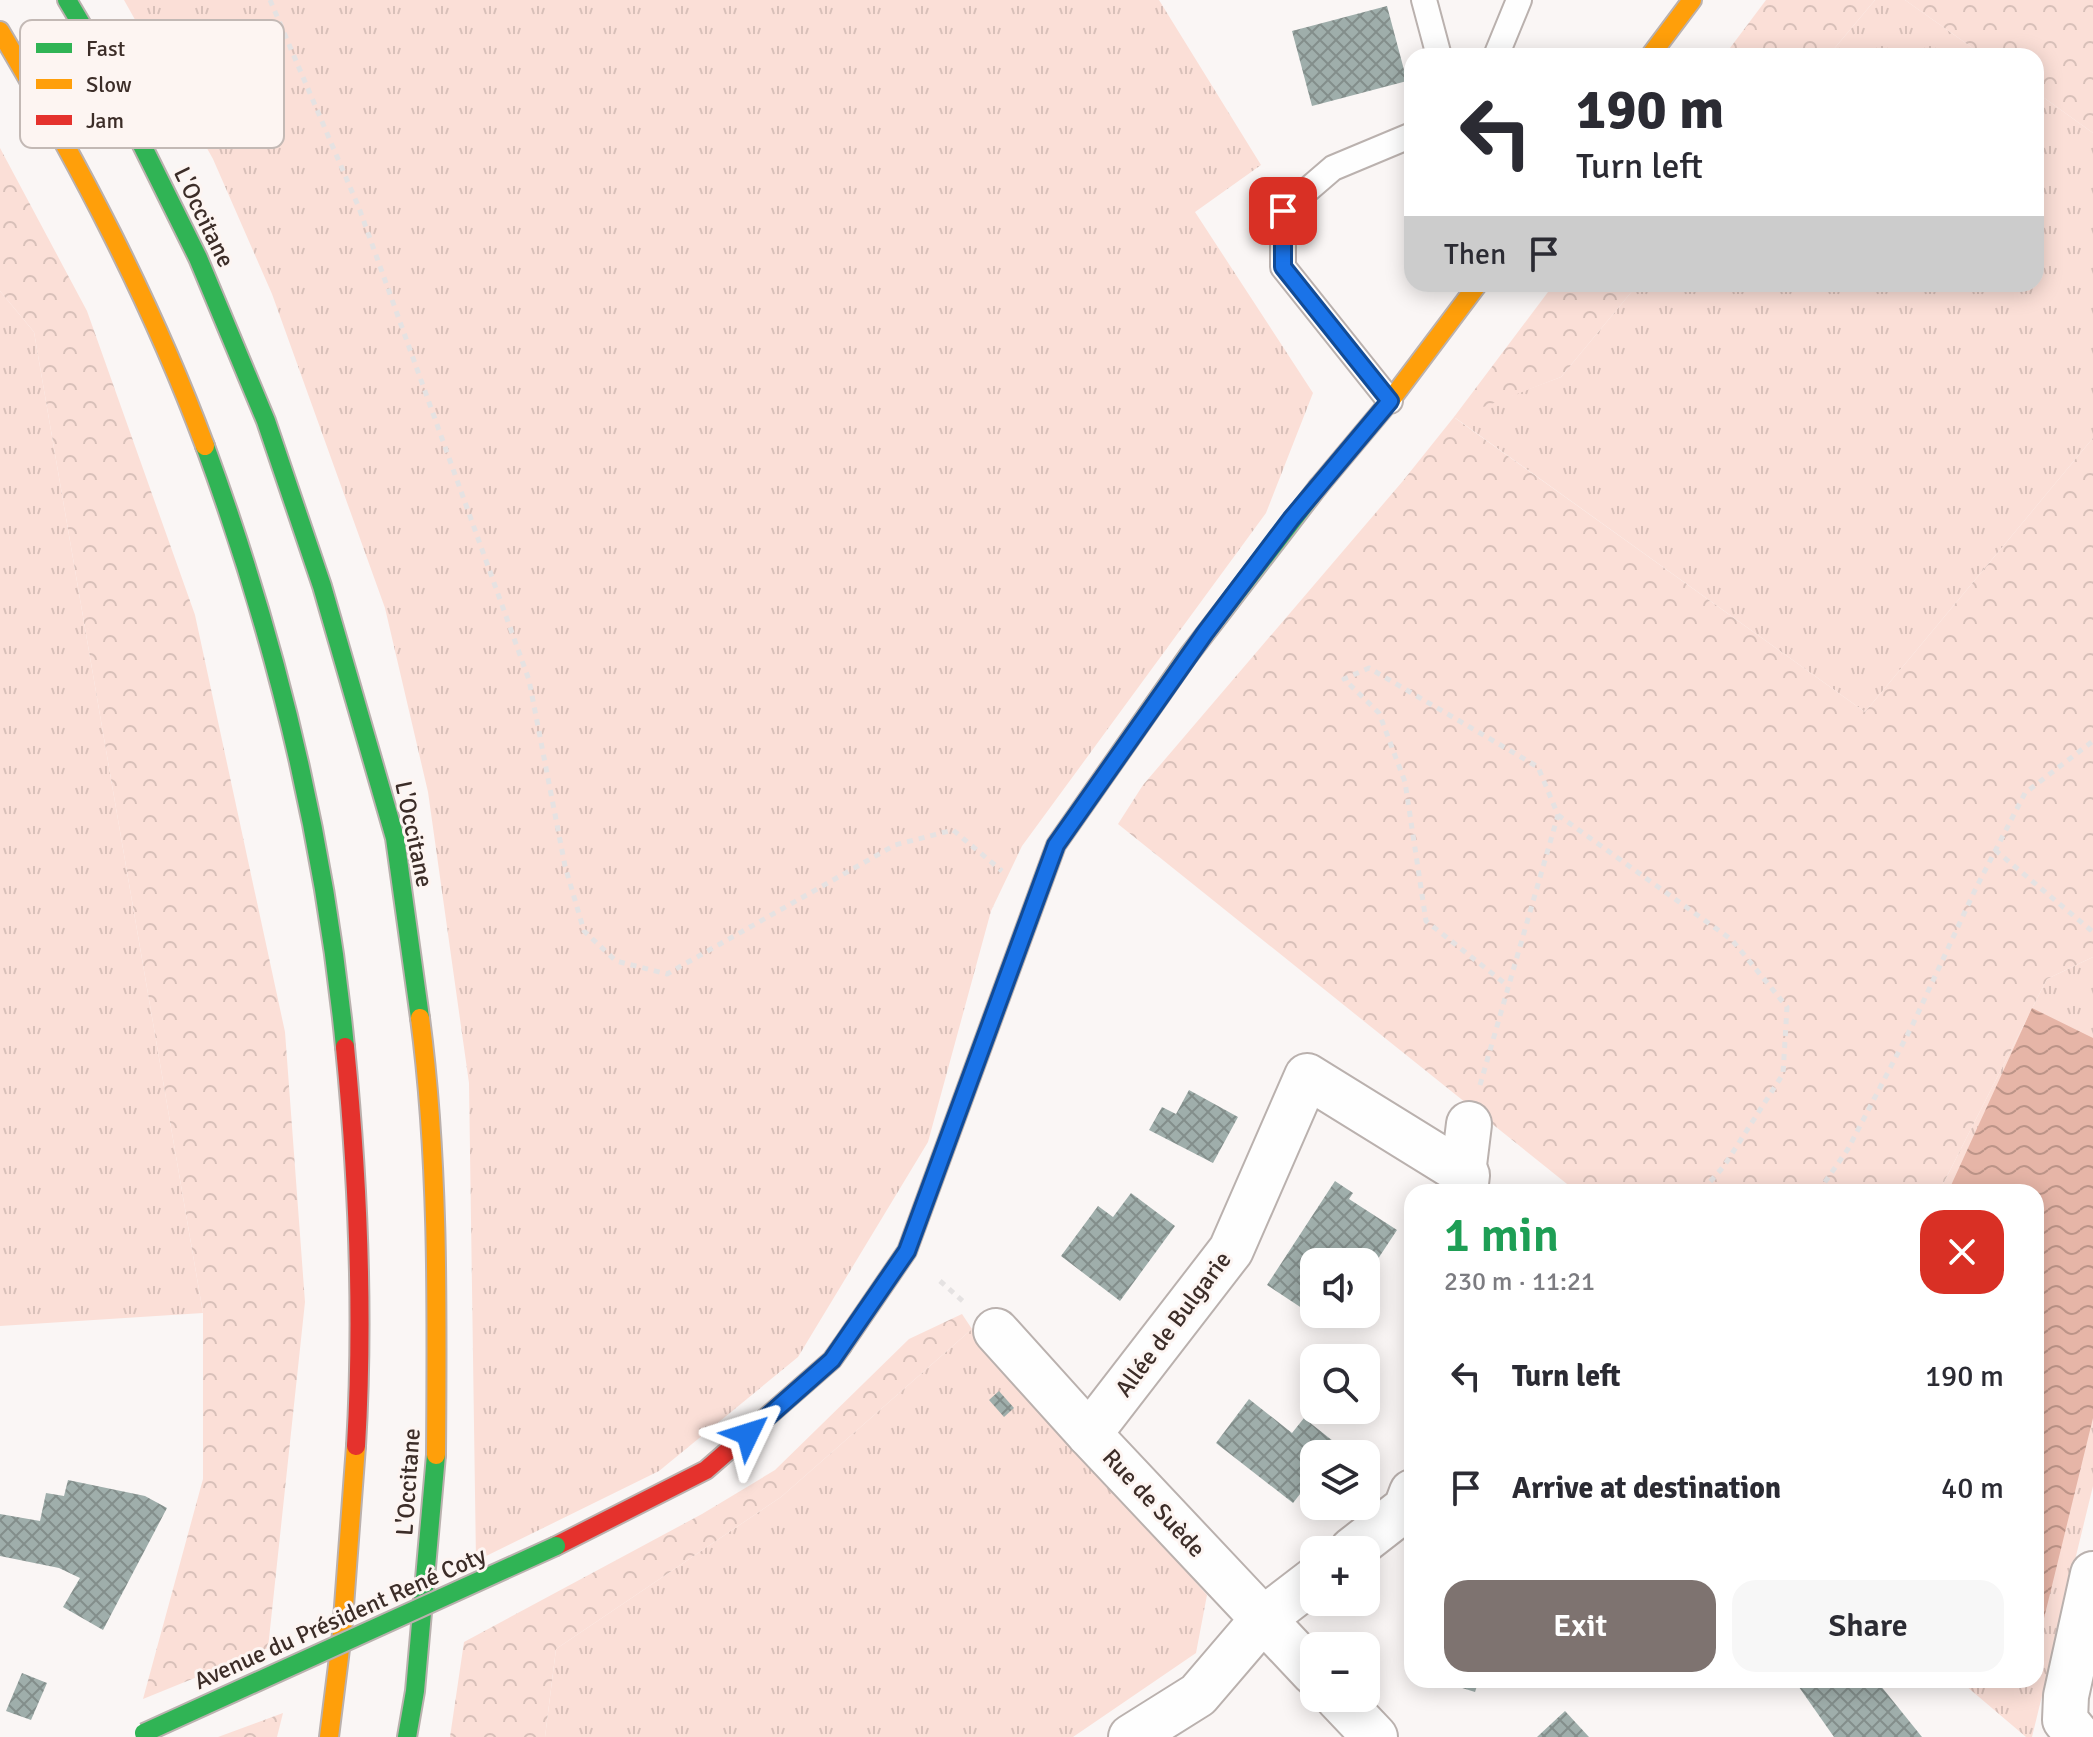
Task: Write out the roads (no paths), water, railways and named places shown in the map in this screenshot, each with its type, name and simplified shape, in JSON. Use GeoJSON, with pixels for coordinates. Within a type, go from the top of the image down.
{"type":"FeatureCollection","features":[{"type":"Feature","properties":{"kind":"main road","name":"L'Occitane"},"geometry":{"type":"LineString","coordinates":[[67,0],[79,20]]}},
{"type":"Feature","properties":{"kind":"main road"},"geometry":{"type":"LineString","coordinates":[[1656,48],[1692,0]]}},
{"type":"Feature","properties":{"kind":"main road"},"geometry":{"type":"LineString","coordinates":[[0,31],[20,63]]}},
{"type":"Feature","properties":{"kind":"main road"},"geometry":{"type":"LineString","coordinates":[[67,148],[115,236],[176,372],[221,488],[261,616],[295,745],[327,901],[349,1082],[358,1208],[360,1330],[352,1526],[329,1737]]}},
{"type":"Feature","properties":{"kind":"main road","name":"L'Occitane"},"geometry":{"type":"LineString","coordinates":[[143,148],[198,258],[266,421],[322,586],[395,838],[427,1073],[437,1309],[436,1463],[415,1691],[407,1737]]}},
{"type":"Feature","properties":{"kind":"main road","name":"Avenue du Président René Coty"},"geometry":{"type":"LineString","coordinates":[[142,1735],[556,1546],[706,1470],[832,1360],[907,1251],[1056,845],[1188,656],[1291,519],[1390,401],[1472,292]]}},
{"type":"Feature","properties":{"kind":"street","name":"Allée de Bulgarie"},"geometry":{"type":"LineString","coordinates":[[1089,1434],[1231,1250],[1307,1076],[1464,1182]]}},
{"type":"Feature","properties":{"kind":"street"},"geometry":{"type":"LineString","coordinates":[[1464,1182],[1469,1124]]}},
{"type":"Feature","properties":{"kind":"street","name":"Rue de Suède"},"geometry":{"type":"LineString","coordinates":[[996,1331],[1300,1658]]}},
{"type":"Feature","properties":{"kind":"street"},"geometry":{"type":"LineString","coordinates":[[1370,1536],[1404,1510]]}},
{"type":"Feature","properties":{"kind":"street"},"geometry":{"type":"LineString","coordinates":[[2072,1728],[2066,1696],[2093,1574]]}},
{"type":"Feature","properties":{"kind":"street"},"geometry":{"type":"LineString","coordinates":[[1131,1737],[1198,1695],[1263,1619],[1300,1591]]}},
{"type":"Feature","properties":{"kind":"street"},"geometry":{"type":"LineString","coordinates":[[1351,1712],[1375,1737]]}},
{"type":"Feature","properties":{"kind":"lane"},"geometry":{"type":"LineString","coordinates":[[1424,0],[1437,48]]}},
{"type":"Feature","properties":{"kind":"lane"},"geometry":{"type":"LineString","coordinates":[[1499,48],[1519,0]]}},
{"type":"Feature","properties":{"kind":"lane"},"geometry":{"type":"LineString","coordinates":[[1390,401],[1283,267],[1283,211],[1333,168],[1404,138]]}},
{"type":"Feature","properties":{"kind":"water"},"geometry":{"type":"Polygon","coordinates":[[[2032,1008],[2093,1038],[2093,1418],[2044,1618],[2044,1184],[1952,1184],[2032,1008]]]}}]}
